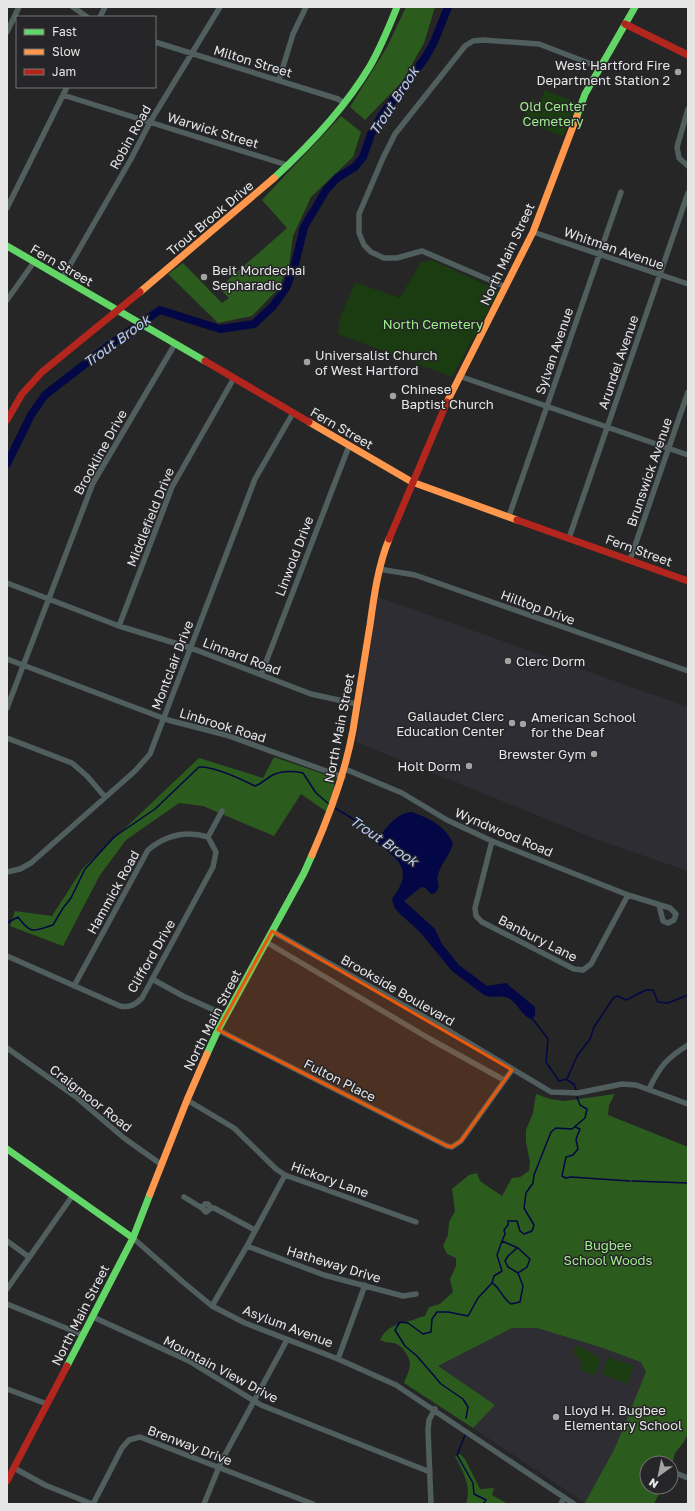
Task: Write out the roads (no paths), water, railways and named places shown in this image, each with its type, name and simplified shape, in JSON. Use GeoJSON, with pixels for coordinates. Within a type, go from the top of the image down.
{"type":"FeatureCollection","features":[{"type":"Feature","properties":{"kind":"main road","name":"Trout Brook Drive"},"geometry":{"type":"LineString","coordinates":[[7,420],[22,394],[35,379],[117,310],[225,223],[287,165],[344,103],[369,68],[397,7]]}},
{"type":"Feature","properties":{"kind":"main road","name":"North Main Street"},"geometry":{"type":"LineString","coordinates":[[7,1481],[11,1470],[93,1317],[133,1238],[187,1100],[225,1015],[314,852],[329,818],[345,768],[379,569],[412,482],[459,376],[533,232],[573,123],[599,67],[635,7]]}},
{"type":"Feature","properties":{"kind":"main road"},"geometry":{"type":"LineString","coordinates":[[625,24],[688,54]]}},
{"type":"Feature","properties":{"kind":"main road","name":"Fern Street"},"geometry":{"type":"LineString","coordinates":[[7,246],[412,482],[688,581]]}},
{"type":"Feature","properties":{"kind":"main road","name":"Asylum Avenue"},"geometry":{"type":"LineString","coordinates":[[7,1149],[133,1238]]}},
{"type":"Feature","properties":{"kind":"street"},"geometry":{"type":"LineString","coordinates":[[7,32],[19,7]]}},
{"type":"Feature","properties":{"kind":"street"},"geometry":{"type":"LineString","coordinates":[[73,7],[86,16]]}},
{"type":"Feature","properties":{"kind":"street"},"geometry":{"type":"LineString","coordinates":[[100,16],[105,7]]}},
{"type":"Feature","properties":{"kind":"street","name":"Robin Road"},"geometry":{"type":"LineString","coordinates":[[62,279],[131,159],[150,122],[220,7]]}},
{"type":"Feature","properties":{"kind":"street"},"geometry":{"type":"LineString","coordinates":[[278,80],[293,34],[306,7]]}},
{"type":"Feature","properties":{"kind":"street"},"geometry":{"type":"LineString","coordinates":[[506,287],[429,253],[415,252],[397,258],[384,258],[371,252],[364,245],[359,233],[359,214],[395,134],[465,46],[473,41],[483,40],[539,44],[599,67]]}},
{"type":"Feature","properties":{"kind":"street","name":"Milton Street"},"geometry":{"type":"LineString","coordinates":[[156,42],[338,99],[344,103]]}},
{"type":"Feature","properties":{"kind":"street"},"geometry":{"type":"LineString","coordinates":[[7,208],[66,88]]}},
{"type":"Feature","properties":{"kind":"street","name":"Warwick Street"},"geometry":{"type":"LineString","coordinates":[[62,95],[287,165]]}},
{"type":"Feature","properties":{"kind":"street"},"geometry":{"type":"LineString","coordinates":[[688,109],[676,147],[680,158],[688,166]]}},
{"type":"Feature","properties":{"kind":"street","name":"Sylvan Avenue"},"geometry":{"type":"LineString","coordinates":[[508,516],[621,192]]}},
{"type":"Feature","properties":{"kind":"street","name":"Arundel Avenue"},"geometry":{"type":"LineString","coordinates":[[569,538],[688,193]]}},
{"type":"Feature","properties":{"kind":"street","name":"Whitman Avenue"},"geometry":{"type":"LineString","coordinates":[[533,232],[688,284]]}},
{"type":"Feature","properties":{"kind":"street"},"geometry":{"type":"LineString","coordinates":[[7,300],[34,262]]}},
{"type":"Feature","properties":{"kind":"street","name":"Brookline Drive"},"geometry":{"type":"LineString","coordinates":[[48,599],[93,483],[175,344]]}},
{"type":"Feature","properties":{"kind":"street"},"geometry":{"type":"LineString","coordinates":[[459,376],[688,455]]}},
{"type":"Feature","properties":{"kind":"street","name":"Middlefield Drive"},"geometry":{"type":"LineString","coordinates":[[119,626],[172,487],[234,378]]}},
{"type":"Feature","properties":{"kind":"street","name":"Brunswick Avenue"},"geometry":{"type":"LineString","coordinates":[[630,560],[688,392]]}},
{"type":"Feature","properties":{"kind":"street","name":"Montclair Drive"},"geometry":{"type":"LineString","coordinates":[[7,872],[20,869],[31,863],[145,760],[154,747],[163,718],[255,479],[293,413]]}},
{"type":"Feature","properties":{"kind":"street","name":"Linwold Drive"},"geometry":{"type":"LineString","coordinates":[[261,675],[349,446]]}},
{"type":"Feature","properties":{"kind":"street","name":"Hilltop Drive"},"geometry":{"type":"LineString","coordinates":[[379,569],[415,575],[682,671],[688,671]]}},
{"type":"Feature","properties":{"kind":"street","name":"Linnard Road"},"geometry":{"type":"LineString","coordinates":[[7,583],[119,626],[190,648],[311,694],[357,704]]}},
{"type":"Feature","properties":{"kind":"street"},"geometry":{"type":"LineString","coordinates":[[7,708],[48,599]]}},
{"type":"Feature","properties":{"kind":"street","name":"Linbrook Road"},"geometry":{"type":"LineString","coordinates":[[7,658],[163,718],[226,735],[343,777]]}},
{"type":"Feature","properties":{"kind":"street"},"geometry":{"type":"LineString","coordinates":[[7,738],[72,764],[87,776],[105,797]]}},
{"type":"Feature","properties":{"kind":"street","name":"Wyndwood Road"},"geometry":{"type":"LineString","coordinates":[[345,768],[402,792],[447,820],[492,841],[628,895],[659,905]]}},
{"type":"Feature","properties":{"kind":"street"},"geometry":{"type":"LineString","coordinates":[[208,837],[222,811]]}},
{"type":"Feature","properties":{"kind":"street","name":"Hammick Road"},"geometry":{"type":"LineString","coordinates":[[74,986],[148,850],[163,839],[178,834],[193,834],[208,837]]}},
{"type":"Feature","properties":{"kind":"street","name":"Clifford Drive"},"geometry":{"type":"LineString","coordinates":[[7,956],[120,1006],[126,1007],[137,1003],[152,979],[216,861],[215,847],[208,837]]}},
{"type":"Feature","properties":{"kind":"street","name":"Banbury Lane"},"geometry":{"type":"LineString","coordinates":[[492,841],[475,908],[476,916],[482,922],[574,969],[583,970],[591,964],[628,895]]}},
{"type":"Feature","properties":{"kind":"street","name":"Brookside Boulevard"},"geometry":{"type":"LineString","coordinates":[[272,931],[451,1032],[542,1088],[560,1094],[578,1093],[622,1084],[636,1085],[688,1104]]}},
{"type":"Feature","properties":{"kind":"street","name":"Brookside Boulevard"},"geometry":{"type":"LineString","coordinates":[[266,942],[430,1039],[504,1080]]}},
{"type":"Feature","properties":{"kind":"street"},"geometry":{"type":"LineString","coordinates":[[152,979],[182,996],[225,1015]]}},
{"type":"Feature","properties":{"kind":"street","name":"Fulton Place"},"geometry":{"type":"LineString","coordinates":[[218,1030],[447,1146],[452,1147],[460,1141],[504,1080]]}},
{"type":"Feature","properties":{"kind":"street"},"geometry":{"type":"LineString","coordinates":[[649,1089],[666,1060],[688,1045]]}},
{"type":"Feature","properties":{"kind":"street","name":"Craigmoor Road"},"geometry":{"type":"LineString","coordinates":[[7,1048],[76,1097],[124,1138],[162,1164]]}},
{"type":"Feature","properties":{"kind":"street"},"geometry":{"type":"LineString","coordinates":[[504,1080],[512,1070]]}},
{"type":"Feature","properties":{"kind":"street","name":"Hickory Lane"},"geometry":{"type":"LineString","coordinates":[[187,1100],[234,1128],[276,1169],[285,1175],[416,1222]]}},
{"type":"Feature","properties":{"kind":"street"},"geometry":{"type":"LineString","coordinates":[[212,1306],[247,1246],[285,1175]]}},
{"type":"Feature","properties":{"kind":"street"},"geometry":{"type":"LineString","coordinates":[[7,1289],[73,1195]]}},
{"type":"Feature","properties":{"kind":"street"},"geometry":{"type":"LineString","coordinates":[[184,1197],[202,1208],[207,1203],[211,1208],[214,1208],[255,1230]]}},
{"type":"Feature","properties":{"kind":"street","name":"Asylum Avenue"},"geometry":{"type":"LineString","coordinates":[[133,1238],[212,1306],[241,1322],[338,1359],[389,1381],[435,1409],[574,1504]]}},
{"type":"Feature","properties":{"kind":"street"},"geometry":{"type":"LineString","coordinates":[[7,1241],[29,1257]]}},
{"type":"Feature","properties":{"kind":"street","name":"Hatheway Drive"},"geometry":{"type":"LineString","coordinates":[[247,1246],[324,1275],[403,1296],[416,1294]]}},
{"type":"Feature","properties":{"kind":"street"},"geometry":{"type":"LineString","coordinates":[[338,1359],[365,1285]]}},
{"type":"Feature","properties":{"kind":"street"},"geometry":{"type":"LineString","coordinates":[[7,1304],[83,1335]]}},
{"type":"Feature","properties":{"kind":"street","name":"Mountain View Drive"},"geometry":{"type":"LineString","coordinates":[[93,1317],[189,1361],[254,1401],[430,1472]]}},
{"type":"Feature","properties":{"kind":"street"},"geometry":{"type":"LineString","coordinates":[[204,1504],[218,1468],[287,1340]]}},
{"type":"Feature","properties":{"kind":"street"},"geometry":{"type":"LineString","coordinates":[[7,1389],[47,1404]]}},
{"type":"Feature","properties":{"kind":"street"},"geometry":{"type":"LineString","coordinates":[[431,1504],[428,1424],[435,1409]]}},
{"type":"Feature","properties":{"kind":"street","name":"Brenway Drive"},"geometry":{"type":"LineString","coordinates":[[92,1504],[122,1448],[129,1440],[136,1437],[144,1437],[218,1468],[313,1504]]}},
{"type":"Feature","properties":{"kind":"street"},"geometry":{"type":"LineString","coordinates":[[11,1470],[92,1504]]}},
{"type":"Feature","properties":{"kind":"street"},"geometry":{"type":"LineString","coordinates":[[561,1504],[564,1497]]}},
{"type":"Feature","properties":{"kind":"water"},"geometry":{"type":"Polygon","coordinates":[[[412,812],[436,823],[446,832],[453,843],[439,871],[437,891],[431,894],[425,888],[421,887],[404,901],[435,929],[442,944],[459,965],[487,986],[506,983],[535,1007],[535,1016],[531,1019],[525,1015],[510,999],[484,995],[452,971],[420,932],[394,907],[392,899],[399,889],[402,880],[403,873],[401,866],[391,854],[375,842],[395,819],[400,815],[412,812]]]}},
{"type":"Feature","properties":{"kind":"waterway","name":"Trout Brook"},"geometry":{"type":"LineString","coordinates":[[7,464],[31,415],[45,395],[112,343],[160,310],[220,329],[254,324],[273,306],[286,288],[295,264],[304,227],[326,190],[337,178],[355,167],[363,157],[371,134],[382,115],[425,58],[434,42],[448,7]]}},
{"type":"Feature","properties":{"kind":"waterway","name":"Trout Brook"},"geometry":{"type":"LineString","coordinates":[[7,923],[18,917],[26,927],[33,930],[53,925],[71,898],[85,869],[114,837],[155,809],[199,767],[219,771],[255,786],[278,773],[303,773],[316,793],[330,805]]}},
{"type":"Feature","properties":{"kind":"waterway","name":"Trout Brook"},"geometry":{"type":"LineString","coordinates":[[335,808],[381,836]]}},
{"type":"Feature","properties":{"kind":"waterway","name":"Trout Brook"},"geometry":{"type":"LineString","coordinates":[[532,1018],[548,1039],[546,1062],[559,1081],[567,1079],[577,1056],[590,1039],[594,1027],[614,997],[618,996],[626,1000],[646,990],[653,990],[658,1002],[668,1003],[688,995]]}},
{"type":"Feature","properties":{"kind":"waterway"},"geometry":{"type":"LineString","coordinates":[[567,1080],[574,1084],[576,1090]]}},
{"type":"Feature","properties":{"kind":"waterway"},"geometry":{"type":"LineString","coordinates":[[466,1418],[468,1407],[463,1399],[441,1384],[417,1356],[405,1346],[395,1330],[400,1322],[408,1323],[423,1334],[431,1332],[432,1319],[437,1312],[448,1312],[468,1316],[478,1298],[492,1283],[511,1304],[520,1302],[523,1286],[518,1273],[527,1267],[530,1259],[518,1248],[502,1241],[505,1234],[504,1230],[508,1225],[508,1221],[517,1221],[520,1231],[524,1234],[532,1231],[534,1225],[524,1208],[526,1193],[533,1183],[534,1175],[551,1132],[556,1128],[572,1129],[585,1118],[587,1109],[580,1105],[577,1097]]}},
{"type":"Feature","properties":{"kind":"waterway"},"geometry":{"type":"LineString","coordinates":[[575,1127],[580,1129],[576,1139],[578,1149],[573,1155],[566,1157],[562,1176],[566,1178],[571,1177],[630,1181]]}},
{"type":"Feature","properties":{"kind":"waterway"},"geometry":{"type":"LineString","coordinates":[[632,1181],[688,1183]]}},
{"type":"Feature","properties":{"kind":"waterway"},"geometry":{"type":"LineString","coordinates":[[492,1283],[494,1276],[502,1271],[497,1255],[502,1241]]}},
{"type":"Feature","properties":{"kind":"waterway"},"geometry":{"type":"LineString","coordinates":[[517,1248],[505,1261],[508,1267],[518,1273]]}},
{"type":"Feature","properties":{"kind":"waterway"},"geometry":{"type":"LineString","coordinates":[[465,1435],[457,1455],[473,1483],[474,1494],[486,1500],[483,1504]]}},
{"type":"Feature","properties":{"kind":"place","name":"West Hartford Fire Department Station 2"},"geometry":{"type":"Point","coordinates":[678,72]}},
{"type":"Feature","properties":{"kind":"place","name":"Beit Mordechai Sepharadic"},"geometry":{"type":"Point","coordinates":[204,277]}},
{"type":"Feature","properties":{"kind":"place","name":"Universalist Church of West Hartford"},"geometry":{"type":"Point","coordinates":[307,362]}},
{"type":"Feature","properties":{"kind":"place","name":"Chinese Baptist Church"},"geometry":{"type":"Point","coordinates":[393,396]}},
{"type":"Feature","properties":{"kind":"place","name":"Clerc Dorm"},"geometry":{"type":"Point","coordinates":[508,661]}},
{"type":"Feature","properties":{"kind":"place","name":"Gallaudet Clerc Education Center"},"geometry":{"type":"Point","coordinates":[512,723]}},
{"type":"Feature","properties":{"kind":"place","name":"American School for the Deaf"},"geometry":{"type":"Point","coordinates":[523,724]}},
{"type":"Feature","properties":{"kind":"place","name":"Brewster Gym"},"geometry":{"type":"Point","coordinates":[594,754]}},
{"type":"Feature","properties":{"kind":"place","name":"Holt Dorm"},"geometry":{"type":"Point","coordinates":[469,766]}},
{"type":"Feature","properties":{"kind":"place","name":"Lloyd H. Bugbee Elementary School"},"geometry":{"type":"Point","coordinates":[556,1417]}},
{"type":"Feature","properties":{"kind":"park label","name":"Old Center Cemetery"},"geometry":{"type":"Point","coordinates":[553,114]}},
{"type":"Feature","properties":{"kind":"park label","name":"North Cemetery"},"geometry":{"type":"Point","coordinates":[433,324]}},
{"type":"Feature","properties":{"kind":"park label","name":"Bugbee School Woods"},"geometry":{"type":"Point","coordinates":[608,1252]}}]}
